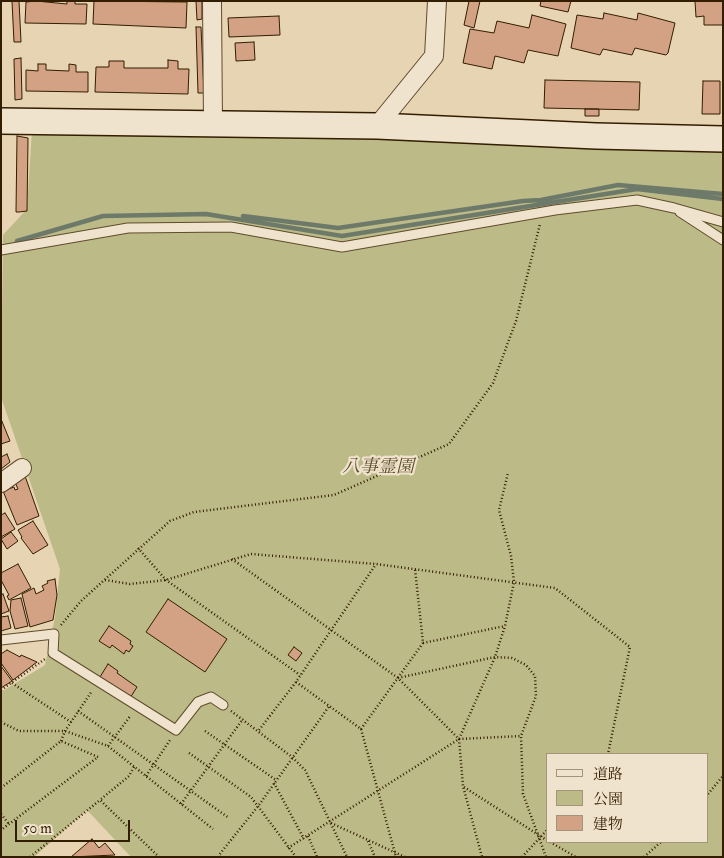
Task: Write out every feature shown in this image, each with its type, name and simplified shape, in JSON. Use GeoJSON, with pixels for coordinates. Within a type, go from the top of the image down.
{"type":"FeatureCollection","features":[{"type":"Feature","properties":{"kind":"street"},"geometry":{"type":"LineString","coordinates":[[212,1],[213,123]]}},
{"type":"Feature","properties":{"kind":"street"},"geometry":{"type":"LineString","coordinates":[[377,126],[434,56],[437,1]]}},
{"type":"Feature","properties":{"kind":"street"},"geometry":{"type":"LineString","coordinates":[[1,121],[377,126],[596,136],[723,139]]}},
{"type":"Feature","properties":{"kind":"street"},"geometry":{"type":"LineString","coordinates":[[1,483],[22,468]]}},
{"type":"Feature","properties":{"kind":"lane"},"geometry":{"type":"LineString","coordinates":[[1,250],[128,228],[213,227],[231,227],[342,247],[542,212],[637,200],[723,222]]}},
{"type":"Feature","properties":{"kind":"lane"},"geometry":{"type":"LineString","coordinates":[[674,208],[723,240]]}},
{"type":"Feature","properties":{"kind":"lane"},"geometry":{"type":"LineString","coordinates":[[1,640],[54,634],[53,653],[176,730],[198,702],[211,697],[222,705]]}},
{"type":"Feature","properties":{"kind":"path"},"geometry":{"type":"LineString","coordinates":[[54,634],[81,601],[170,521],[194,512],[334,495],[449,444],[493,383],[516,321],[542,212]]}},
{"type":"Feature","properties":{"kind":"path"},"geometry":{"type":"LineString","coordinates":[[482,857],[463,786],[459,739],[495,657],[505,626],[514,582],[512,556],[499,510],[508,473]]}},
{"type":"Feature","properties":{"kind":"path"},"geometry":{"type":"LineString","coordinates":[[138,548],[166,580],[300,675]]}},
{"type":"Feature","properties":{"kind":"path"},"geometry":{"type":"LineString","coordinates":[[105,580],[130,584],[166,580],[251,554],[415,568],[555,588],[630,648],[608,753]]}},
{"type":"Feature","properties":{"kind":"path"},"geometry":{"type":"LineString","coordinates":[[232,559],[398,678],[459,739]]}},
{"type":"Feature","properties":{"kind":"path"},"geometry":{"type":"LineString","coordinates":[[259,730],[296,682],[376,564]]}},
{"type":"Feature","properties":{"kind":"path"},"geometry":{"type":"LineString","coordinates":[[361,729],[423,643],[415,568]]}},
{"type":"Feature","properties":{"kind":"path"},"geometry":{"type":"LineString","coordinates":[[423,643],[505,626]]}},
{"type":"Feature","properties":{"kind":"path"},"geometry":{"type":"LineString","coordinates":[[1,690],[53,653]]}},
{"type":"Feature","properties":{"kind":"path"},"geometry":{"type":"LineString","coordinates":[[398,678],[495,657],[512,658],[526,665],[535,676],[536,696],[520,736],[523,794],[546,857]]}},
{"type":"Feature","properties":{"kind":"path"},"geometry":{"type":"LineString","coordinates":[[1,788],[61,741],[65,730],[98,682]]}},
{"type":"Feature","properties":{"kind":"path"},"geometry":{"type":"LineString","coordinates":[[296,682],[361,729],[396,857]]}},
{"type":"Feature","properties":{"kind":"path"},"geometry":{"type":"LineString","coordinates":[[12,683],[71,722]]}},
{"type":"Feature","properties":{"kind":"path"},"geometry":{"type":"LineString","coordinates":[[222,705],[259,730],[292,756],[305,770],[347,857]]}},
{"type":"Feature","properties":{"kind":"path"},"geometry":{"type":"LineString","coordinates":[[108,746],[115,739],[137,706]]}},
{"type":"Feature","properties":{"kind":"path"},"geometry":{"type":"LineString","coordinates":[[220,857],[219,855],[259,805],[292,756],[330,706]]}},
{"type":"Feature","properties":{"kind":"path"},"geometry":{"type":"LineString","coordinates":[[78,711],[229,818]]}},
{"type":"Feature","properties":{"kind":"path"},"geometry":{"type":"LineString","coordinates":[[181,804],[243,719]]}},
{"type":"Feature","properties":{"kind":"path"},"geometry":{"type":"LineString","coordinates":[[1,722],[19,730],[65,730],[108,746],[213,829]]}},
{"type":"Feature","properties":{"kind":"path"},"geometry":{"type":"LineString","coordinates":[[146,776],[176,730]]}},
{"type":"Feature","properties":{"kind":"path"},"geometry":{"type":"LineString","coordinates":[[205,731],[275,782],[304,838]]}},
{"type":"Feature","properties":{"kind":"path"},"geometry":{"type":"LineString","coordinates":[[288,848],[459,739],[520,736]]}},
{"type":"Feature","properties":{"kind":"path"},"geometry":{"type":"LineString","coordinates":[[1,830],[98,757],[61,741]]}},
{"type":"Feature","properties":{"kind":"path"},"geometry":{"type":"LineString","coordinates":[[189,753],[207,768],[251,797],[259,805],[296,857]]}},
{"type":"Feature","properties":{"kind":"path"},"geometry":{"type":"LineString","coordinates":[[30,857],[129,776],[134,767]]}},
{"type":"Feature","properties":{"kind":"path"},"geometry":{"type":"LineString","coordinates":[[709,793],[723,776]]}},
{"type":"Feature","properties":{"kind":"path"},"geometry":{"type":"LineString","coordinates":[[463,786],[546,840]]}},
{"type":"Feature","properties":{"kind":"path"},"geometry":{"type":"LineString","coordinates":[[100,800],[159,857]]}},
{"type":"Feature","properties":{"kind":"path"},"geometry":{"type":"LineString","coordinates":[[1,814],[9,824]]}},
{"type":"Feature","properties":{"kind":"path"},"geometry":{"type":"LineString","coordinates":[[330,822],[405,857]]}},
{"type":"Feature","properties":{"kind":"path"},"geometry":{"type":"LineString","coordinates":[[522,857],[538,836],[546,830]]}},
{"type":"Feature","properties":{"kind":"path"},"geometry":{"type":"LineString","coordinates":[[308,836],[317,857]]}},
{"type":"Feature","properties":{"kind":"path"},"geometry":{"type":"LineString","coordinates":[[368,840],[376,857]]}},
{"type":"Feature","properties":{"kind":"path"},"geometry":{"type":"LineString","coordinates":[[552,843],[576,857]]}},
{"type":"Feature","properties":{"kind":"path"},"geometry":{"type":"LineString","coordinates":[[644,857],[660,843]]}},
{"type":"Feature","properties":{"kind":"green space","name":"八事霊園"},"geometry":{"type":"Polygon","coordinates":[[[32,130],[723,147],[723,857],[131,857],[87,810],[34,857],[1,857],[1,692],[45,665],[55,617],[60,569],[1,397],[3,235],[27,209],[32,130]]]}},
{"type":"Feature","properties":{"kind":"building"},"geometry":{"type":"Polygon","coordinates":[[[12,1],[19,1],[21,42],[14,42],[12,1]]]}},
{"type":"Feature","properties":{"kind":"building"},"geometry":{"type":"Polygon","coordinates":[[[67,1],[75,1],[75,4],[87,4],[86,24],[25,23],[26,2],[67,4],[67,1]]]}},
{"type":"Feature","properties":{"kind":"building"},"geometry":{"type":"Polygon","coordinates":[[[94,1],[187,2],[186,28],[93,24],[94,1]]]}},
{"type":"Feature","properties":{"kind":"building"},"geometry":{"type":"Polygon","coordinates":[[[196,1],[202,1],[202,19],[197,20],[196,1]]]}},
{"type":"Feature","properties":{"kind":"building"},"geometry":{"type":"Polygon","coordinates":[[[469,1],[480,1],[474,28],[464,25],[469,1]]]}},
{"type":"Feature","properties":{"kind":"building"},"geometry":{"type":"Polygon","coordinates":[[[541,1],[571,1],[568,12],[540,6],[541,1]]]}},
{"type":"Feature","properties":{"kind":"building"},"geometry":{"type":"Polygon","coordinates":[[[695,1],[723,1],[723,25],[704,25],[704,16],[696,17],[695,1]]]}},
{"type":"Feature","properties":{"kind":"building"},"geometry":{"type":"Polygon","coordinates":[[[604,13],[637,20],[638,13],[675,23],[668,53],[666,55],[635,48],[632,55],[603,49],[600,55],[571,48],[577,15],[603,19],[604,13]]]}},
{"type":"Feature","properties":{"kind":"building"},"geometry":{"type":"Polygon","coordinates":[[[532,15],[566,24],[558,56],[528,50],[524,63],[495,56],[492,69],[463,63],[470,29],[494,33],[497,21],[529,28],[532,15]]]}},
{"type":"Feature","properties":{"kind":"building"},"geometry":{"type":"Polygon","coordinates":[[[279,16],[280,35],[229,37],[228,18],[279,16]]]}},
{"type":"Feature","properties":{"kind":"building"},"geometry":{"type":"Polygon","coordinates":[[[196,27],[201,27],[204,93],[198,93],[196,27]]]}},
{"type":"Feature","properties":{"kind":"building"},"geometry":{"type":"Polygon","coordinates":[[[254,42],[255,60],[236,61],[235,43],[254,42]]]}},
{"type":"Feature","properties":{"kind":"building"},"geometry":{"type":"Polygon","coordinates":[[[21,58],[22,99],[15,100],[14,59],[21,58]]]}},
{"type":"Feature","properties":{"kind":"building"},"geometry":{"type":"Polygon","coordinates":[[[168,60],[178,61],[178,69],[189,69],[188,94],[95,92],[96,67],[109,67],[109,61],[124,61],[124,68],[168,68],[168,60]]]}},
{"type":"Feature","properties":{"kind":"building"},"geometry":{"type":"Polygon","coordinates":[[[38,64],[46,64],[46,70],[69,71],[69,64],[76,65],[76,72],[88,72],[88,92],[26,91],[26,70],[38,71],[38,64]]]}},
{"type":"Feature","properties":{"kind":"building"},"geometry":{"type":"Polygon","coordinates":[[[545,80],[640,82],[639,110],[544,108],[545,80]]]}},
{"type":"Feature","properties":{"kind":"building"},"geometry":{"type":"Polygon","coordinates":[[[703,81],[720,81],[720,114],[702,114],[703,81]]]}},
{"type":"Feature","properties":{"kind":"building"},"geometry":{"type":"Polygon","coordinates":[[[585,109],[599,109],[599,116],[585,116],[585,109]]]}},
{"type":"Feature","properties":{"kind":"building"},"geometry":{"type":"Polygon","coordinates":[[[17,136],[28,138],[27,211],[19,212],[16,212],[17,136]]]}},
{"type":"Feature","properties":{"kind":"building"},"geometry":{"type":"Polygon","coordinates":[[[1,419],[10,441],[1,444],[1,419]]]}},
{"type":"Feature","properties":{"kind":"building"},"geometry":{"type":"Polygon","coordinates":[[[7,454],[10,462],[1,469],[1,457],[7,454]]]}},
{"type":"Feature","properties":{"kind":"building"},"geometry":{"type":"Polygon","coordinates":[[[24,473],[39,516],[17,525],[3,491],[14,487],[15,490],[18,489],[14,480],[24,473]]]}},
{"type":"Feature","properties":{"kind":"building"},"geometry":{"type":"Polygon","coordinates":[[[5,513],[15,529],[1,537],[1,515],[5,513]]]}},
{"type":"Feature","properties":{"kind":"building"},"geometry":{"type":"Polygon","coordinates":[[[33,521],[48,545],[33,554],[21,538],[18,530],[33,521]]]}},
{"type":"Feature","properties":{"kind":"building"},"geometry":{"type":"Polygon","coordinates":[[[11,532],[18,541],[7,549],[1,539],[11,532]]]}},
{"type":"Feature","properties":{"kind":"building"},"geometry":{"type":"Polygon","coordinates":[[[18,564],[31,588],[9,600],[7,596],[9,595],[1,580],[1,573],[18,564]]]}},
{"type":"Feature","properties":{"kind":"building"},"geometry":{"type":"Polygon","coordinates":[[[55,579],[57,595],[53,620],[30,627],[22,594],[34,588],[36,594],[44,590],[42,586],[48,583],[47,581],[55,579]]]}},
{"type":"Feature","properties":{"kind":"building"},"geometry":{"type":"Polygon","coordinates":[[[3,594],[9,611],[1,614],[1,595],[3,594]]]}},
{"type":"Feature","properties":{"kind":"building"},"geometry":{"type":"Polygon","coordinates":[[[21,598],[28,626],[15,629],[10,611],[11,600],[21,598]]]}},
{"type":"Feature","properties":{"kind":"building"},"geometry":{"type":"Polygon","coordinates":[[[168,599],[227,639],[205,672],[146,632],[168,599]]]}},
{"type":"Feature","properties":{"kind":"building"},"geometry":{"type":"Polygon","coordinates":[[[8,616],[11,628],[1,631],[1,617],[8,616]]]}},
{"type":"Feature","properties":{"kind":"building"},"geometry":{"type":"Polygon","coordinates":[[[109,626],[131,641],[130,644],[133,646],[129,652],[126,650],[124,654],[112,645],[110,648],[99,641],[109,626]]]}},
{"type":"Feature","properties":{"kind":"building"},"geometry":{"type":"Polygon","coordinates":[[[294,647],[302,653],[296,661],[288,655],[294,647]]]}},
{"type":"Feature","properties":{"kind":"building"},"geometry":{"type":"Polygon","coordinates":[[[7,650],[20,657],[21,655],[37,662],[13,680],[1,663],[1,654],[7,650]]]}},
{"type":"Feature","properties":{"kind":"building"},"geometry":{"type":"Polygon","coordinates":[[[108,664],[137,687],[130,698],[100,677],[108,664]]]}},
{"type":"Feature","properties":{"kind":"building"},"geometry":{"type":"Polygon","coordinates":[[[1,666],[12,681],[1,688],[1,666]]]}},
{"type":"Feature","properties":{"kind":"building"},"geometry":{"type":"Polygon","coordinates":[[[92,839],[99,848],[105,843],[115,855],[71,857],[92,839]]]}},
{"type":"Feature","properties":{"kind":"waterway"},"geometry":{"type":"LineString","coordinates":[[243,216],[338,228],[541,200],[618,185],[723,194]]}},
{"type":"Feature","properties":{"kind":"waterway"},"geometry":{"type":"LineString","coordinates":[[17,241],[103,216],[206,214],[342,236],[637,189],[723,199]]}}]}
